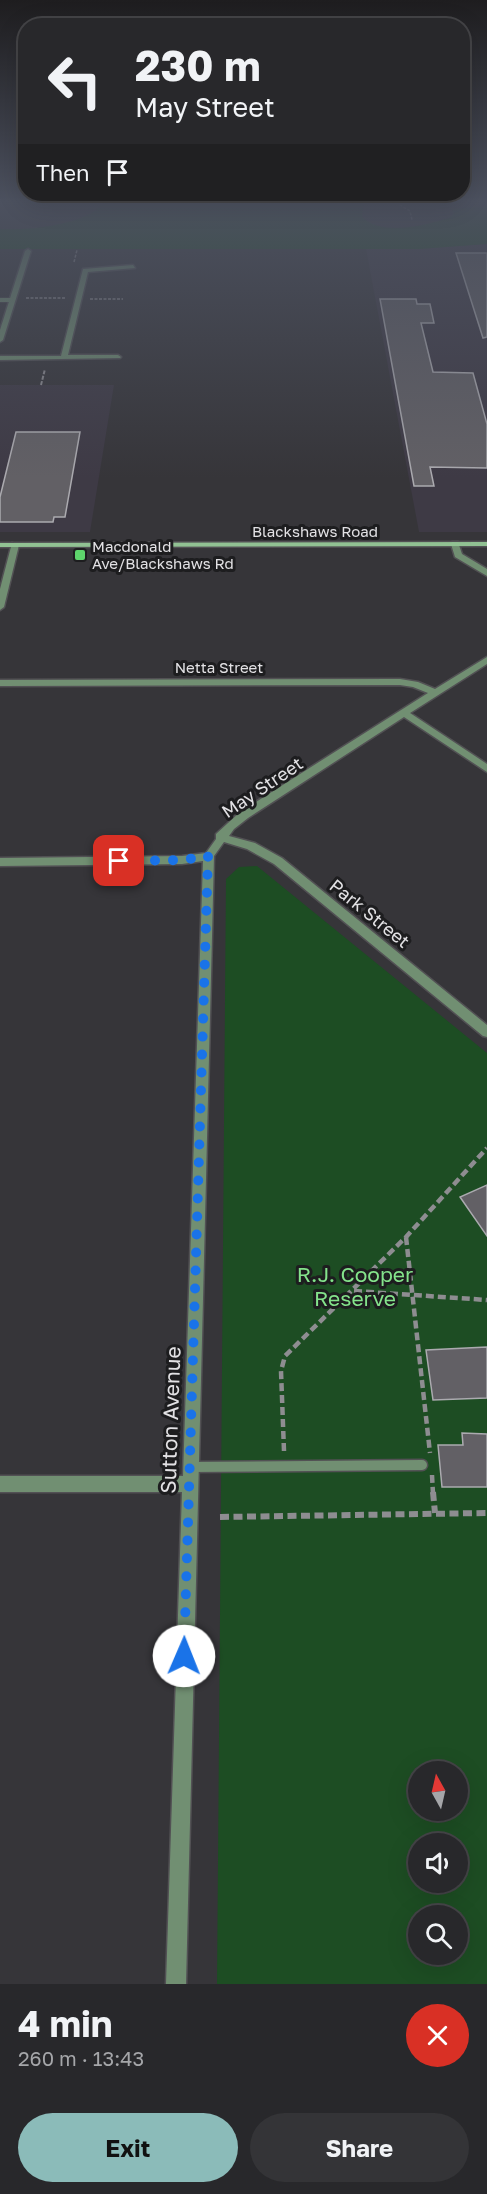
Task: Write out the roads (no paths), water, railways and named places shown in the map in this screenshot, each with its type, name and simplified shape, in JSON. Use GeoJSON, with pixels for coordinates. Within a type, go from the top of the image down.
{"type":"FeatureCollection","features":[{"type":"Feature","properties":{"kind":"main road","name":"Blackshaws Road"},"geometry":{"type":"LineString","coordinates":[[0,545],[487,544]]}},
{"type":"Feature","properties":{"kind":"street"},"geometry":{"type":"LineString","coordinates":[[0,340],[15,293]]}},
{"type":"Feature","properties":{"kind":"street"},"geometry":{"type":"LineString","coordinates":[[64,357],[80,293]]}},
{"type":"Feature","properties":{"kind":"street"},"geometry":{"type":"LineString","coordinates":[[0,358],[118,357]]}},
{"type":"Feature","properties":{"kind":"street"},"geometry":{"type":"LineString","coordinates":[[455,544],[458,555],[487,573]]}},
{"type":"Feature","properties":{"kind":"street"},"geometry":{"type":"LineString","coordinates":[[0,607],[15,545]]}},
{"type":"Feature","properties":{"kind":"street","name":"May Street"},"geometry":{"type":"LineString","coordinates":[[208,856],[220,837],[247,814],[487,660]]}},
{"type":"Feature","properties":{"kind":"street","name":"Netta Street"},"geometry":{"type":"LineString","coordinates":[[0,683],[400,682],[415,684],[435,693]]}},
{"type":"Feature","properties":{"kind":"street"},"geometry":{"type":"LineString","coordinates":[[405,714],[487,769]]}},
{"type":"Feature","properties":{"kind":"street","name":"Park Street"},"geometry":{"type":"LineString","coordinates":[[220,837],[251,846],[278,861],[487,1032]]}},
{"type":"Feature","properties":{"kind":"street"},"geometry":{"type":"LineString","coordinates":[[0,862],[182,860],[208,856]]}},
{"type":"Feature","properties":{"kind":"street","name":"Sutton Avenue"},"geometry":{"type":"LineString","coordinates":[[176,1984],[208,856]]}},
{"type":"Feature","properties":{"kind":"street"},"geometry":{"type":"LineString","coordinates":[[0,1484],[189,1475]]}},
{"type":"Feature","properties":{"kind":"lane"},"geometry":{"type":"LineString","coordinates":[[0,300],[13,299]]}},
{"type":"Feature","properties":{"kind":"lane"},"geometry":{"type":"LineString","coordinates":[[189,1475],[284,1466],[422,1465]]}},
{"type":"Feature","properties":{"kind":"place","name":"Macdonald Ave/Blackshaws Rd"},"geometry":{"type":"Point","coordinates":[80,555]}},
{"type":"Feature","properties":{"kind":"park label","name":"R.J. Cooper Reserve"},"geometry":{"type":"Point","coordinates":[355,1286]}}]}
